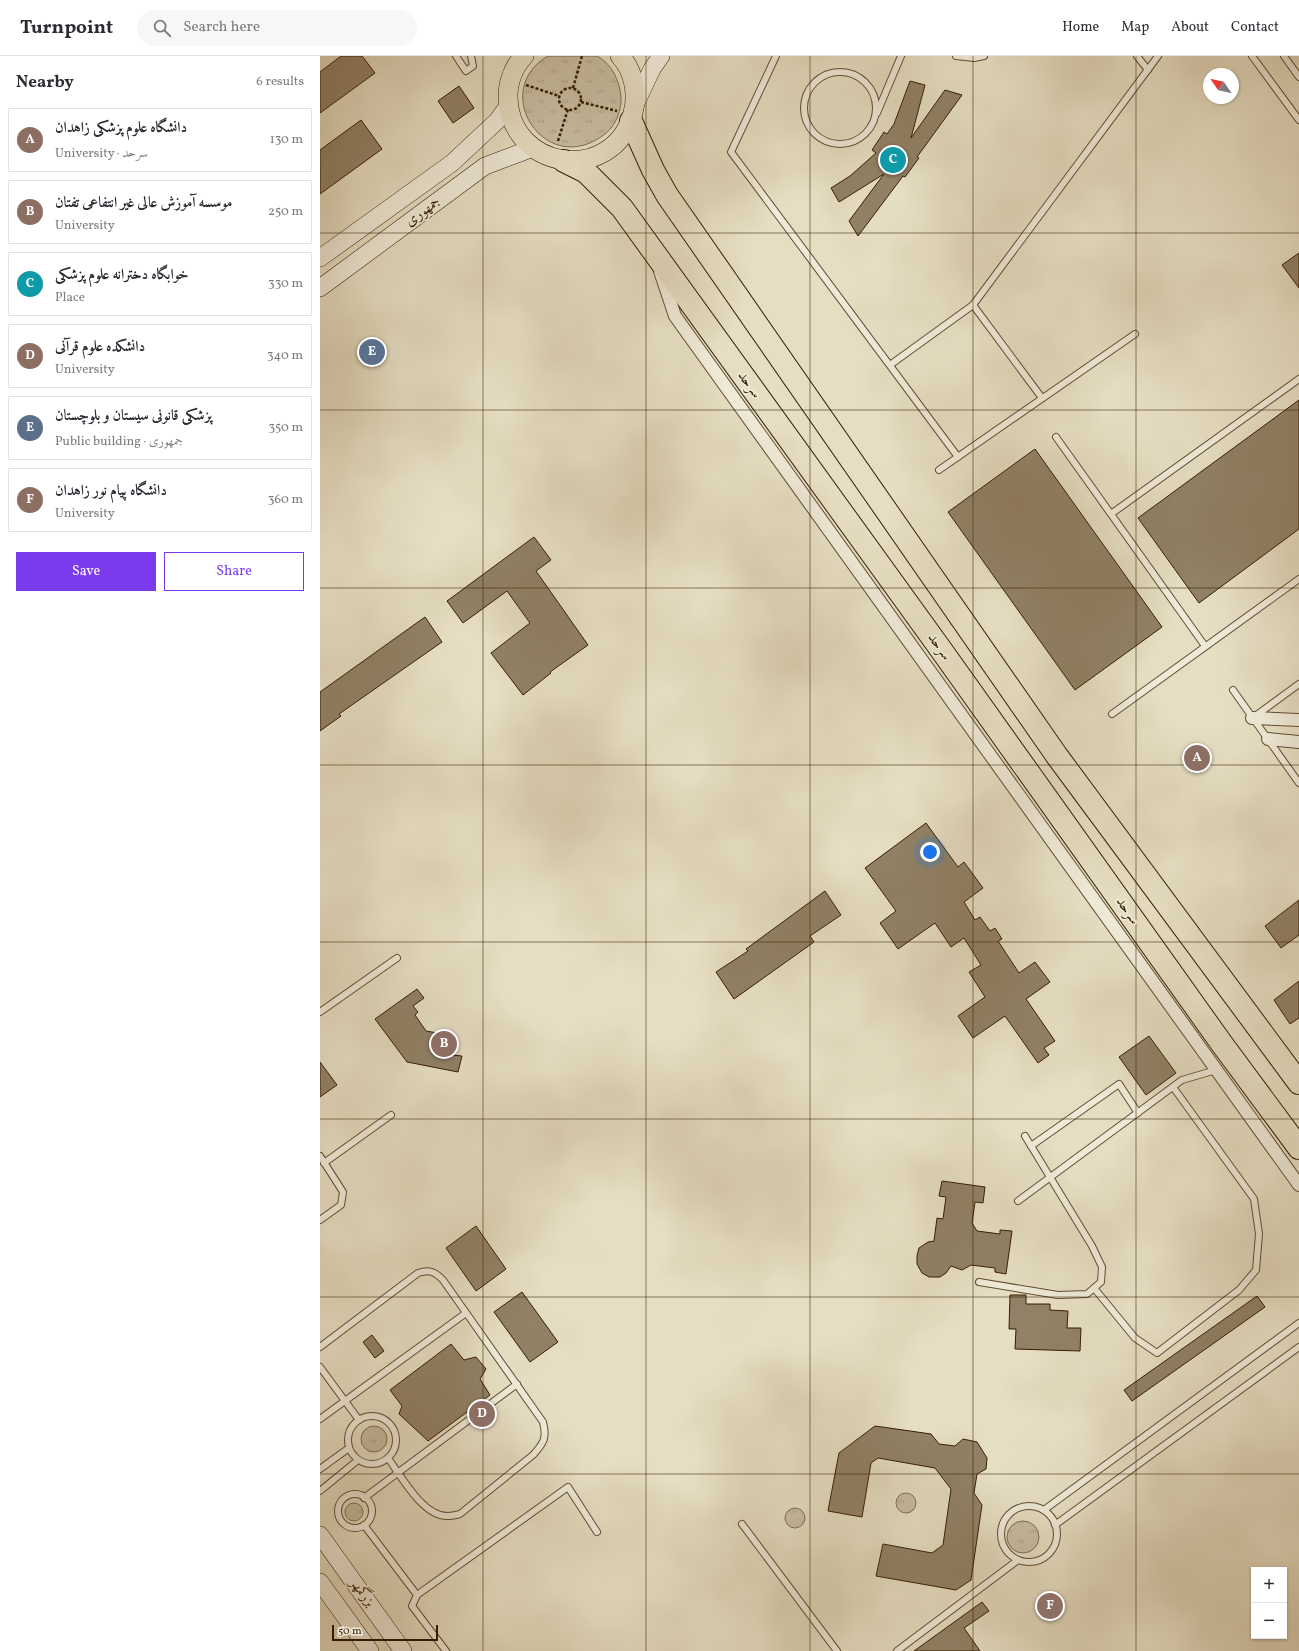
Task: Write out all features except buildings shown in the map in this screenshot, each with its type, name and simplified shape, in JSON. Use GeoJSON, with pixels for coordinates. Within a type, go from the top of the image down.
{"type":"FeatureCollection","features":[{"type":"Feature","properties":{"kind":"highway"},"geometry":{"type":"LineString","coordinates":[[628,113],[653,170],[668,195],[1057,756],[1299,1083]]}},
{"type":"Feature","properties":{"kind":"highway","name":"سرحد"},"geometry":{"type":"LineString","coordinates":[[558,159],[586,172],[603,187],[622,208],[1222,1044],[1299,1148]]}},
{"type":"Feature","properties":{"kind":"main road"},"geometry":{"type":"LineString","coordinates":[[524,56],[510,70],[508,106],[521,137],[533,148],[558,159],[586,159],[596,156],[611,148],[623,136],[635,88],[631,72],[620,56]]}},
{"type":"Feature","properties":{"kind":"main road"},"geometry":{"type":"LineString","coordinates":[[628,113],[661,56]]}},
{"type":"Feature","properties":{"kind":"main road","name":"جمهوری"},"geometry":{"type":"LineString","coordinates":[[320,258],[452,163],[497,121],[508,106]]}},
{"type":"Feature","properties":{"kind":"main road","name":"جمهوری"},"geometry":{"type":"LineString","coordinates":[[320,288],[485,166],[510,155],[533,148]]}},
{"type":"Feature","properties":{"kind":"main road","name":"بزرگمهر"},"geometry":{"type":"LineString","coordinates":[[320,1535],[404,1651]]}},
{"type":"Feature","properties":{"kind":"main road","name":"بزرگمهر"},"geometry":{"type":"LineString","coordinates":[[320,1582],[370,1651]]}},
{"type":"Feature","properties":{"kind":"street"},"geometry":{"type":"LineString","coordinates":[[655,255],[675,316],[1299,1185]]}},
{"type":"Feature","properties":{"kind":"street"},"geometry":{"type":"LineString","coordinates":[[1252,718],[1299,720]]}},
{"type":"Feature","properties":{"kind":"street"},"geometry":{"type":"LineString","coordinates":[[1268,739],[1299,742]]}},
{"type":"Feature","properties":{"kind":"lane"},"geometry":{"type":"LineString","coordinates":[[456,56],[466,71],[473,66],[471,56]]}},
{"type":"Feature","properties":{"kind":"lane"},"geometry":{"type":"LineString","coordinates":[[776,56],[731,152],[958,457]]}},
{"type":"Feature","properties":{"kind":"lane"},"geometry":{"type":"LineString","coordinates":[[876,116],[875,97],[871,89],[861,79],[848,73],[829,74],[821,78],[811,88],[805,100],[806,119],[810,128],[816,135],[833,144],[842,144],[860,138],[867,132],[876,116],[902,56]]}},
{"type":"Feature","properties":{"kind":"lane"},"geometry":{"type":"LineString","coordinates":[[956,56],[974,58],[984,56]]}},
{"type":"Feature","properties":{"kind":"lane"},"geometry":{"type":"LineString","coordinates":[[1137,56],[1148,70]]}},
{"type":"Feature","properties":{"kind":"lane"},"geometry":{"type":"LineString","coordinates":[[890,365],[973,305],[1158,56]]}},
{"type":"Feature","properties":{"kind":"lane"},"geometry":{"type":"LineString","coordinates":[[1252,56],[1299,120]]}},
{"type":"Feature","properties":{"kind":"lane"},"geometry":{"type":"LineString","coordinates":[[1284,56],[1299,77]]}},
{"type":"Feature","properties":{"kind":"lane"},"geometry":{"type":"LineString","coordinates":[[973,305],[1042,398]]}},
{"type":"Feature","properties":{"kind":"lane"},"geometry":{"type":"LineString","coordinates":[[939,470],[1135,334]]}},
{"type":"Feature","properties":{"kind":"lane"},"geometry":{"type":"LineString","coordinates":[[1111,514],[1299,379]]}},
{"type":"Feature","properties":{"kind":"lane"},"geometry":{"type":"LineString","coordinates":[[1056,437],[1205,646]]}},
{"type":"Feature","properties":{"kind":"lane"},"geometry":{"type":"LineString","coordinates":[[1112,714],[1299,579]]}},
{"type":"Feature","properties":{"kind":"lane"},"geometry":{"type":"LineString","coordinates":[[1252,718],[1299,684]]}},
{"type":"Feature","properties":{"kind":"lane"},"geometry":{"type":"LineString","coordinates":[[1232,690],[1299,783]]}},
{"type":"Feature","properties":{"kind":"lane"},"geometry":{"type":"LineString","coordinates":[[320,1012],[397,958]]}},
{"type":"Feature","properties":{"kind":"lane"},"geometry":{"type":"LineString","coordinates":[[1018,1201],[1182,1080],[1216,1070]]}},
{"type":"Feature","properties":{"kind":"lane"},"geometry":{"type":"LineString","coordinates":[[1031,1146],[1119,1084],[1138,1113]]}},
{"type":"Feature","properties":{"kind":"lane"},"geometry":{"type":"LineString","coordinates":[[1094,1288],[1135,1338],[1157,1353],[1239,1290],[1256,1270],[1259,1234],[1254,1199],[1173,1087]]}},
{"type":"Feature","properties":{"kind":"lane"},"geometry":{"type":"LineString","coordinates":[[324,1163],[390,1115]]}},
{"type":"Feature","properties":{"kind":"lane"},"geometry":{"type":"LineString","coordinates":[[979,1282],[1058,1295],[1087,1294],[1101,1282],[1102,1267],[1092,1246],[1025,1136]]}},
{"type":"Feature","properties":{"kind":"lane"},"geometry":{"type":"LineString","coordinates":[[320,1156],[343,1192],[341,1205],[320,1220]]}},
{"type":"Feature","properties":{"kind":"lane"},"geometry":{"type":"LineString","coordinates":[[320,1347],[418,1273],[426,1270],[435,1272],[443,1280],[517,1384],[543,1422],[546,1432],[542,1445],[533,1455],[460,1514],[448,1517],[434,1513],[420,1502],[388,1458]]}},
{"type":"Feature","properties":{"kind":"lane"},"geometry":{"type":"LineString","coordinates":[[320,1419],[466,1312]]}},
{"type":"Feature","properties":{"kind":"lane"},"geometry":{"type":"LineString","coordinates":[[1044,1510],[1299,1323]]}},
{"type":"Feature","properties":{"kind":"lane"},"geometry":{"type":"LineString","coordinates":[[1055,1525],[1299,1346]]}},
{"type":"Feature","properties":{"kind":"lane"},"geometry":{"type":"LineString","coordinates":[[320,1367],[359,1420]]}},
{"type":"Feature","properties":{"kind":"lane"},"geometry":{"type":"LineString","coordinates":[[364,1498],[517,1384]]}},
{"type":"Feature","properties":{"kind":"lane"},"geometry":{"type":"LineString","coordinates":[[366,1416],[374,1416],[388,1422],[396,1436],[396,1444],[388,1458],[374,1464],[358,1460],[349,1448],[349,1432],[359,1420],[366,1416]]}},
{"type":"Feature","properties":{"kind":"lane"},"geometry":{"type":"LineString","coordinates":[[320,1469],[349,1448]]}},
{"type":"Feature","properties":{"kind":"lane"},"geometry":{"type":"LineString","coordinates":[[320,1490],[358,1460]]}},
{"type":"Feature","properties":{"kind":"lane"},"geometry":{"type":"LineString","coordinates":[[446,1651],[412,1606],[417,1594],[568,1487],[597,1532]]}},
{"type":"Feature","properties":{"kind":"lane"},"geometry":{"type":"LineString","coordinates":[[356,1494],[364,1498],[370,1504],[372,1509],[371,1515],[364,1525],[360,1527],[350,1527],[341,1521],[338,1511],[339,1506],[345,1498],[356,1494]]}},
{"type":"Feature","properties":{"kind":"lane"},"geometry":{"type":"LineString","coordinates":[[1026,1506],[1044,1510],[1051,1517],[1055,1525],[1055,1543],[1048,1554],[1036,1561],[1027,1562],[1018,1560],[1010,1555],[1001,1539],[1001,1530],[1004,1521],[1017,1508],[1026,1506]]}},
{"type":"Feature","properties":{"kind":"lane"},"geometry":{"type":"LineString","coordinates":[[742,1524],[837,1651]]}},
{"type":"Feature","properties":{"kind":"lane"},"geometry":{"type":"LineString","coordinates":[[364,1525],[417,1594]]}},
{"type":"Feature","properties":{"kind":"lane"},"geometry":{"type":"LineString","coordinates":[[896,1651],[1018,1560]]}},
{"type":"Feature","properties":{"kind":"path"},"geometry":{"type":"LineString","coordinates":[[573,88],[582,56]]}},
{"type":"Feature","properties":{"kind":"path"},"geometry":{"type":"LineString","coordinates":[[510,70],[525,85],[559,96]]}},
{"type":"Feature","properties":{"kind":"path"},"geometry":{"type":"LineString","coordinates":[[566,88],[573,88],[581,95],[581,102],[576,108],[568,109],[560,104],[559,96],[566,88]]}},
{"type":"Feature","properties":{"kind":"path"},"geometry":{"type":"LineString","coordinates":[[581,102],[628,113]]}},
{"type":"Feature","properties":{"kind":"path"},"geometry":{"type":"LineString","coordinates":[[558,159],[568,109]]}},
{"type":"Feature","properties":{"kind":"green space"},"geometry":{"type":"Polygon","coordinates":[[[548,56],[597,56],[607,63],[619,84],[621,96],[618,117],[609,131],[583,145],[563,146],[545,139],[532,125],[524,108],[523,89],[531,71],[548,56]]]}},
{"type":"Feature","properties":{"kind":"green space"},"geometry":{"type":"Polygon","coordinates":[[[374,1426],[383,1430],[387,1439],[383,1448],[374,1452],[365,1448],[361,1439],[365,1430],[374,1426]]]}},
{"type":"Feature","properties":{"kind":"green space"},"geometry":{"type":"Polygon","coordinates":[[[906,1493],[913,1496],[916,1503],[913,1510],[906,1513],[899,1510],[896,1503],[899,1496],[906,1493]]]}},
{"type":"Feature","properties":{"kind":"green space"},"geometry":{"type":"Polygon","coordinates":[[[354,1503],[360,1506],[363,1512],[360,1518],[354,1521],[348,1518],[345,1512],[348,1506],[354,1503]]]}},
{"type":"Feature","properties":{"kind":"green space"},"geometry":{"type":"Polygon","coordinates":[[[795,1508],[802,1511],[805,1518],[802,1525],[795,1528],[788,1525],[785,1518],[788,1511],[795,1508]]]}},
{"type":"Feature","properties":{"kind":"green space"},"geometry":{"type":"Polygon","coordinates":[[[1020,1521],[1026,1521],[1035,1525],[1039,1537],[1035,1549],[1026,1553],[1020,1553],[1011,1549],[1007,1540],[1007,1534],[1011,1525],[1020,1521]]]}},
{"type":"Feature","properties":{"kind":"place","name":"خوابگاه دخترانه علوم پزشکی"},"geometry":{"type":"Point","coordinates":[893,160]}},
{"type":"Feature","properties":{"kind":"place","name":"پزشکی قانونی سیستان و بلوچستان"},"geometry":{"type":"Point","coordinates":[372,352]}},
{"type":"Feature","properties":{"kind":"place","name":"دانشگاه علوم پزشکی زاهدان"},"geometry":{"type":"Point","coordinates":[1197,758]}},
{"type":"Feature","properties":{"kind":"place","name":"موسسه آموزش عالی غیر انتفاعی تفتان"},"geometry":{"type":"Point","coordinates":[444,1044]}},
{"type":"Feature","properties":{"kind":"place","name":"دانشکده علوم قرآنی"},"geometry":{"type":"Point","coordinates":[482,1414]}},
{"type":"Feature","properties":{"kind":"place","name":"دانشگاه پیام نور زاهدان"},"geometry":{"type":"Point","coordinates":[1050,1606]}}]}
